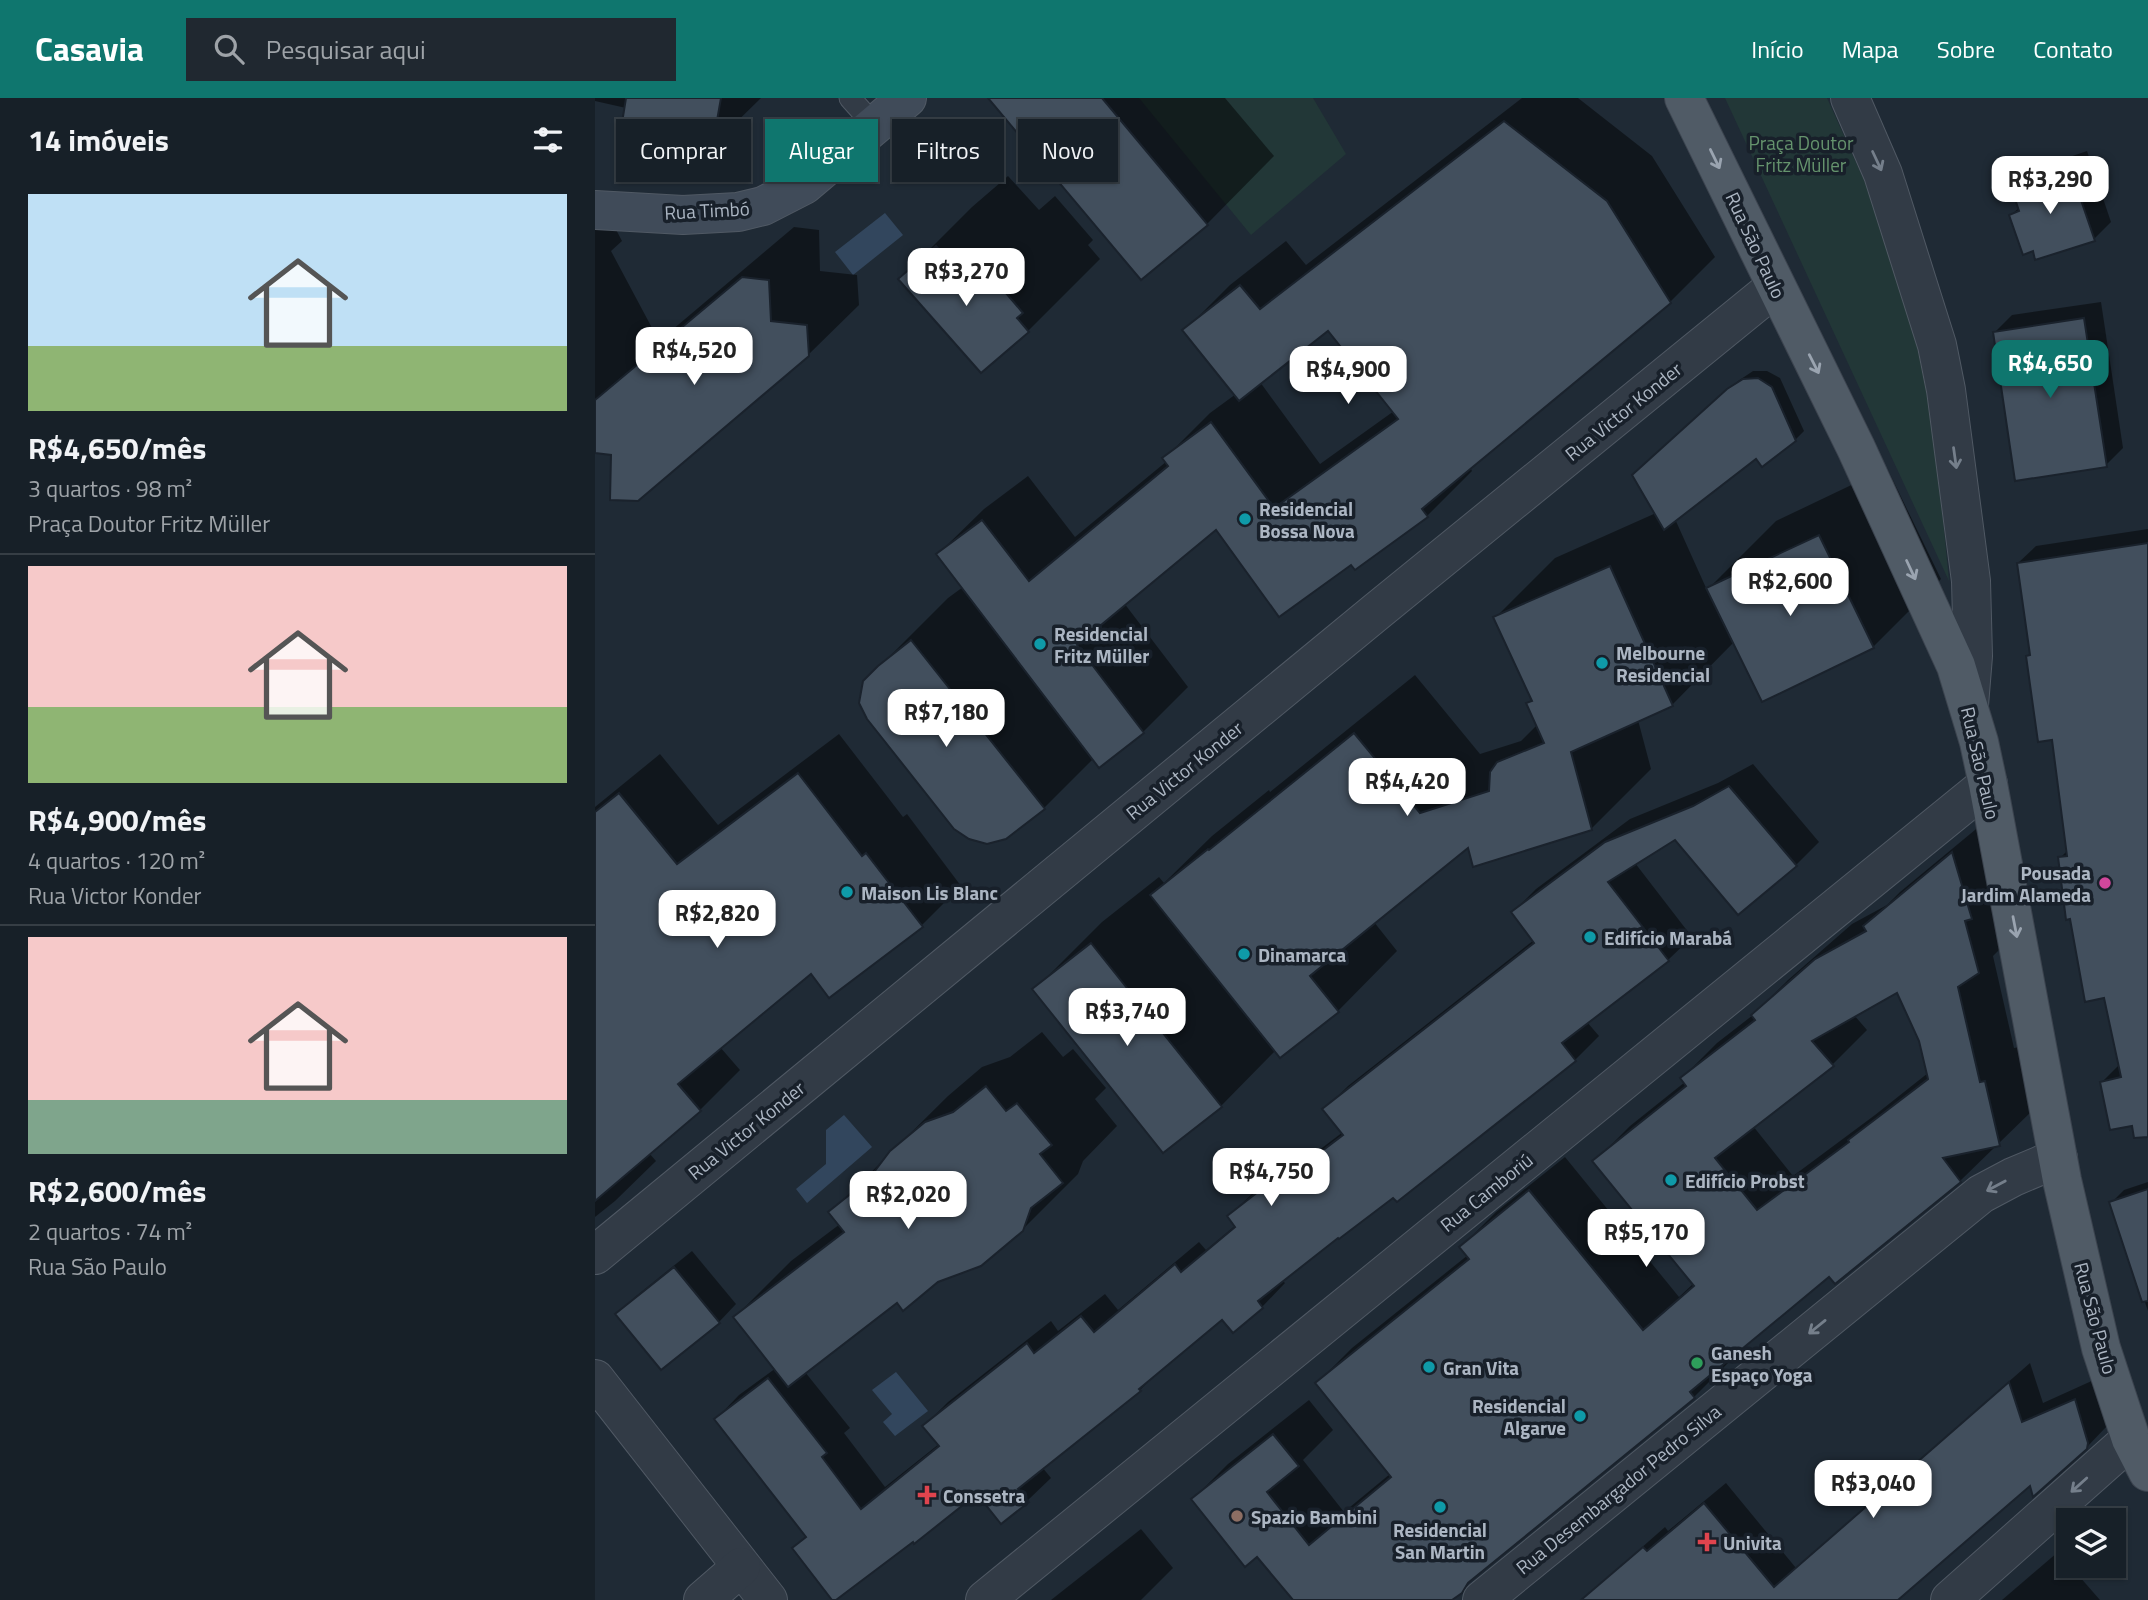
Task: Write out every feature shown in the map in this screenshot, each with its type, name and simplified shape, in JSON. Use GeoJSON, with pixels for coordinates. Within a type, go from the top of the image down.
{"type":"FeatureCollection","features":[{"type":"Feature","properties":{"kind":"main road","name":"Rua Timbó"},"geometry":{"type":"LineString","coordinates":[[878,124],[907,98]]}},
{"type":"Feature","properties":{"kind":"main road","name":"Rua São Paulo"},"geometry":{"type":"LineString","coordinates":[[1685,98],[1861,460],[1956,666],[1969,705],[1988,784],[2058,1158],[2101,1348],[2139,1456]]}},
{"type":"Feature","properties":{"kind":"main road","name":"Rua Timbó"},"geometry":{"type":"LineString","coordinates":[[595,210],[683,215],[738,212],[763,206],[808,182]]}},
{"type":"Feature","properties":{"kind":"street"},"geometry":{"type":"LineString","coordinates":[[1850,98],[1883,174],[1937,345],[1971,581],[1973,656],[1969,705]]}},
{"type":"Feature","properties":{"kind":"street","name":"Rua Victor Konder"},"geometry":{"type":"LineString","coordinates":[[595,1255],[1775,287]]}},
{"type":"Feature","properties":{"kind":"street","name":"Rua Camboriú"},"geometry":{"type":"LineString","coordinates":[[985,1600],[1988,784]]}},
{"type":"Feature","properties":{"kind":"street","name":"Rua Desembargador Pedro Silva"},"geometry":{"type":"LineString","coordinates":[[1482,1600],[1981,1194],[2058,1158]]}},
{"type":"Feature","properties":{"kind":"street"},"geometry":{"type":"LineString","coordinates":[[595,1379],[768,1600]]}},
{"type":"Feature","properties":{"kind":"street"},"geometry":{"type":"LineString","coordinates":[[1950,1600],[2139,1456]]}},
{"type":"Feature","properties":{"kind":"street"},"geometry":{"type":"LineString","coordinates":[[703,1600],[741,1567]]}},
{"type":"Feature","properties":{"kind":"lane"},"geometry":{"type":"LineString","coordinates":[[850,98],[870,119]]}},
{"type":"Feature","properties":{"kind":"green space"},"geometry":{"type":"Polygon","coordinates":[[[1139,98],[1313,98],[1346,154],[1251,235],[1139,98]]]}},
{"type":"Feature","properties":{"kind":"green space","name":"Praça Doutor Fritz Müller"},"geometry":{"type":"Polygon","coordinates":[[[1725,98],[1827,98],[1868,189],[1923,349],[1931,395],[1949,581],[1725,98]]]}},
{"type":"Feature","properties":{"kind":"water"},"geometry":{"type":"Polygon","coordinates":[[[885,213],[903,235],[853,275],[835,252],[885,213]]]}},
{"type":"Feature","properties":{"kind":"water"},"geometry":{"type":"Polygon","coordinates":[[[844,1115],[872,1147],[807,1203],[796,1189],[826,1164],[826,1130],[844,1115]]]}},
{"type":"Feature","properties":{"kind":"water"},"geometry":{"type":"Polygon","coordinates":[[[896,1372],[928,1411],[895,1436],[883,1422],[892,1414],[872,1390],[896,1372]]]}},
{"type":"Feature","properties":{"kind":"building"},"geometry":{"type":"Polygon","coordinates":[[[626,98],[721,98],[717,119],[623,119],[626,98]]]}},
{"type":"Feature","properties":{"kind":"building"},"geometry":{"type":"Polygon","coordinates":[[[988,98],[1102,98],[1208,225],[1141,280],[1059,182],[1118,182],[1118,119],[1018,119],[1018,134],[988,98]]]}},
{"type":"Feature","properties":{"kind":"building"},"geometry":{"type":"Polygon","coordinates":[[[1504,121],[1607,201],[1671,303],[1422,509],[1428,517],[1355,570],[1351,565],[1279,617],[1216,530],[1077,645],[1144,733],[1099,768],[936,554],[982,520],[1029,581],[1168,466],[1162,458],[1211,422],[1274,508],[1398,419],[1328,331],[1239,401],[1182,330],[1240,285],[1260,309],[1504,121]]]}},
{"type":"Feature","properties":{"kind":"building"},"geometry":{"type":"Polygon","coordinates":[[[2070,168],[2095,241],[2035,260],[2033,251],[2023,255],[2009,215],[2019,211],[2011,187],[2070,168]]]}},
{"type":"Feature","properties":{"kind":"building"},"geometry":{"type":"Polygon","coordinates":[[[936,246],[966,281],[983,266],[1023,313],[1017,318],[1029,332],[981,373],[898,279],[936,246]]]}},
{"type":"Feature","properties":{"kind":"building"},"geometry":{"type":"Polygon","coordinates":[[[742,277],[769,280],[771,321],[807,325],[809,356],[638,501],[610,500],[611,455],[595,453],[595,400],[742,277]]]}},
{"type":"Feature","properties":{"kind":"building"},"geometry":{"type":"Polygon","coordinates":[[[2084,318],[2107,467],[2015,481],[1993,332],[2084,318]]]}},
{"type":"Feature","properties":{"kind":"building"},"geometry":{"type":"Polygon","coordinates":[[[1758,378],[1772,387],[1796,441],[1762,467],[1756,459],[1664,530],[1632,475],[1727,389],[1743,379],[1758,378]]]}},
{"type":"Feature","properties":{"kind":"building"},"geometry":{"type":"Polygon","coordinates":[[[1819,535],[1874,648],[1762,702],[1706,588],[1819,535]]]}},
{"type":"Feature","properties":{"kind":"building"},"geometry":{"type":"Polygon","coordinates":[[[2148,543],[2148,1137],[2134,1138],[2132,1126],[2110,1130],[2100,1082],[2121,1077],[2104,998],[2085,1002],[2070,919],[2066,920],[2058,857],[2067,856],[2052,740],[2038,742],[2026,656],[2030,655],[2017,563],[2148,543]]]}},
{"type":"Feature","properties":{"kind":"building"},"geometry":{"type":"Polygon","coordinates":[[[1610,566],[1673,706],[1571,752],[1592,830],[1473,867],[1468,848],[1310,976],[1339,1012],[1280,1058],[1150,895],[1354,733],[1420,813],[1489,791],[1490,772],[1497,762],[1544,743],[1526,703],[1532,701],[1493,617],[1610,566]]]}},
{"type":"Feature","properties":{"kind":"building"},"geometry":{"type":"Polygon","coordinates":[[[911,640],[1045,809],[1006,839],[987,844],[969,839],[954,829],[867,719],[859,703],[863,681],[911,640]]]}},
{"type":"Feature","properties":{"kind":"building"},"geometry":{"type":"Polygon","coordinates":[[[798,773],[862,856],[866,853],[923,927],[829,998],[811,974],[678,1084],[701,1111],[595,1201],[595,812],[619,793],[677,864],[798,773]]]}},
{"type":"Feature","properties":{"kind":"building"},"geometry":{"type":"Polygon","coordinates":[[[1729,786],[1797,866],[1738,915],[1675,840],[1608,882],[1669,961],[1562,1043],[1576,1061],[1397,1202],[1393,1198],[1258,1301],[1263,1308],[1233,1333],[1222,1320],[1139,1389],[1141,1391],[1018,1489],[1029,1502],[1001,1524],[977,1494],[914,1544],[913,1542],[836,1600],[832,1600],[792,1548],[806,1537],[714,1419],[768,1378],[827,1453],[822,1457],[861,1509],[939,1446],[922,1426],[1027,1343],[1034,1353],[1081,1316],[1094,1332],[1175,1264],[1181,1272],[1235,1227],[1227,1216],[1277,1177],[1281,1182],[1343,1135],[1322,1109],[1534,943],[1511,912],[1605,842],[1693,806],[1729,786]]]}},
{"type":"Feature","properties":{"kind":"building"},"geometry":{"type":"Polygon","coordinates":[[[1952,852],[1972,919],[1965,921],[1979,973],[1958,987],[1980,1082],[1985,1081],[2000,1146],[1943,1158],[1961,1182],[1835,1284],[1829,1277],[1690,1392],[1695,1398],[1468,1583],[1462,1593],[1452,1600],[1293,1600],[1257,1557],[1245,1567],[1191,1499],[1273,1434],[1299,1466],[1267,1492],[1309,1545],[1391,1477],[1315,1383],[1469,1259],[1459,1247],[1529,1190],[1643,1330],[1694,1286],[1592,1161],[1686,1086],[1680,1078],[1755,1020],[1751,1015],[1815,959],[1866,931],[1863,926],[1952,852]],[[1897,993],[1812,1041],[1834,1066],[1715,1158],[1757,1210],[1928,1079],[1919,1041],[1897,993]]]}},
{"type":"Feature","properties":{"kind":"building"},"geometry":{"type":"Polygon","coordinates":[[[1091,943],[1222,1107],[1163,1153],[1032,989],[1091,943]]]}},
{"type":"Feature","properties":{"kind":"building"},"geometry":{"type":"Polygon","coordinates":[[[986,1086],[1006,1111],[1017,1103],[1052,1145],[1040,1154],[1063,1183],[1031,1208],[1023,1231],[981,1266],[938,1282],[903,1311],[897,1303],[788,1387],[733,1317],[844,1232],[828,1212],[868,1180],[890,1151],[925,1122],[953,1112],[986,1086]]]}},
{"type":"Feature","properties":{"kind":"building"},"geometry":{"type":"Polygon","coordinates":[[[2148,1189],[2148,1301],[2142,1302],[2109,1202],[2148,1189]]]}},
{"type":"Feature","properties":{"kind":"building"},"geometry":{"type":"Polygon","coordinates":[[[674,1267],[720,1323],[661,1370],[615,1314],[674,1267]]]}},
{"type":"Feature","properties":{"kind":"building"},"geometry":{"type":"Polygon","coordinates":[[[2009,1382],[2022,1422],[2075,1399],[2088,1443],[2087,1449],[2033,1497],[2030,1486],[1898,1600],[1581,1600],[1643,1547],[1647,1551],[1704,1503],[1774,1587],[2009,1382]]]}},
{"type":"Feature","properties":{"kind":"place","name":"Residencial Bossa Nova"},"geometry":{"type":"Point","coordinates":[1245,519]}},
{"type":"Feature","properties":{"kind":"place","name":"Residencial Fritz Müller"},"geometry":{"type":"Point","coordinates":[1040,644]}},
{"type":"Feature","properties":{"kind":"place","name":"Melbourne Residencial"},"geometry":{"type":"Point","coordinates":[1602,663]}},
{"type":"Feature","properties":{"kind":"place","name":"Pousada Jardim Alameda"},"geometry":{"type":"Point","coordinates":[2105,883]}},
{"type":"Feature","properties":{"kind":"place","name":"Maison Lis Blanc"},"geometry":{"type":"Point","coordinates":[847,892]}},
{"type":"Feature","properties":{"kind":"place","name":"Edifício Marabá"},"geometry":{"type":"Point","coordinates":[1590,937]}},
{"type":"Feature","properties":{"kind":"place","name":"Dinamarca"},"geometry":{"type":"Point","coordinates":[1244,954]}},
{"type":"Feature","properties":{"kind":"place","name":"Edifício Probst"},"geometry":{"type":"Point","coordinates":[1671,1180]}},
{"type":"Feature","properties":{"kind":"place","name":"Ganesh Espaço Yoga"},"geometry":{"type":"Point","coordinates":[1697,1363]}},
{"type":"Feature","properties":{"kind":"place","name":"Gran Vita"},"geometry":{"type":"Point","coordinates":[1429,1367]}},
{"type":"Feature","properties":{"kind":"place","name":"Residencial Algarve"},"geometry":{"type":"Point","coordinates":[1580,1416]}},
{"type":"Feature","properties":{"kind":"place","name":"Conssetra"},"geometry":{"type":"Point","coordinates":[927,1495]}},
{"type":"Feature","properties":{"kind":"place","name":"Residencial San Martin"},"geometry":{"type":"Point","coordinates":[1440,1507]}},
{"type":"Feature","properties":{"kind":"place","name":"Spazio Bambini"},"geometry":{"type":"Point","coordinates":[1237,1516]}},
{"type":"Feature","properties":{"kind":"place","name":"Univita"},"geometry":{"type":"Point","coordinates":[1707,1542]}}]}
